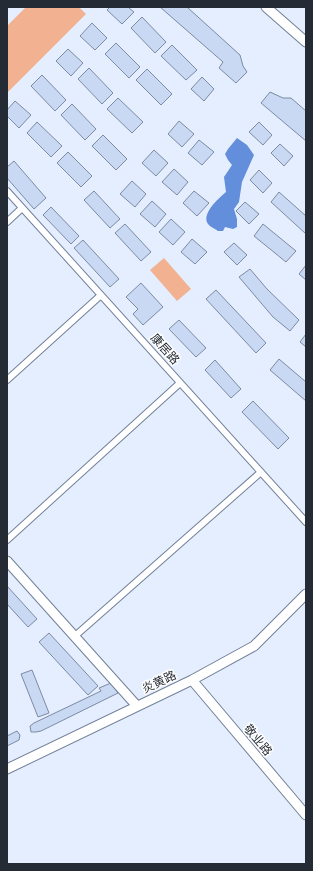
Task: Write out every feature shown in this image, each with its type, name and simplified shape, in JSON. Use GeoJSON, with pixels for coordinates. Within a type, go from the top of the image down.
{"type":"FeatureCollection","features":[{"type":"Feature","properties":{"kind":"street"},"geometry":{"type":"LineString","coordinates":[[266,7],[306,42]]}},
{"type":"Feature","properties":{"kind":"street","name":"康居路"},"geometry":{"type":"LineString","coordinates":[[7,191],[306,522]]}},
{"type":"Feature","properties":{"kind":"street"},"geometry":{"type":"LineString","coordinates":[[7,222],[22,208]]}},
{"type":"Feature","properties":{"kind":"street"},"geometry":{"type":"LineString","coordinates":[[7,380],[101,295]]}},
{"type":"Feature","properties":{"kind":"street"},"geometry":{"type":"LineString","coordinates":[[7,540],[180,383]]}},
{"type":"Feature","properties":{"kind":"street"},"geometry":{"type":"LineString","coordinates":[[74,636],[261,472]]}},
{"type":"Feature","properties":{"kind":"street"},"geometry":{"type":"LineString","coordinates":[[7,561],[137,706]]}},
{"type":"Feature","properties":{"kind":"street","name":"炎黄路"},"geometry":{"type":"LineString","coordinates":[[7,769],[192,680],[254,646],[306,594]]}},
{"type":"Feature","properties":{"kind":"street","name":"敬业路"},"geometry":{"type":"LineString","coordinates":[[192,680],[306,815]]}},
{"type":"Feature","properties":{"kind":"shaded area"},"geometry":{"type":"Polygon","coordinates":[[[26,7],[79,7],[86,14],[7,93],[7,26],[26,7]]]}},
{"type":"Feature","properties":{"kind":"shaded area"},"geometry":{"type":"Polygon","coordinates":[[[164,258],[191,289],[177,301],[150,270],[164,258]]]}},
{"type":"Feature","properties":{"kind":"water"},"geometry":{"type":"Polygon","coordinates":[[[237,138],[247,145],[254,155],[242,182],[239,202],[234,209],[237,219],[237,227],[233,229],[225,227],[223,231],[218,231],[210,226],[206,217],[219,198],[226,192],[224,177],[232,165],[225,154],[237,138]]]}},
{"type":"Feature","properties":{"kind":"building"},"geometry":{"type":"Polygon","coordinates":[[[110,7],[128,7],[134,12],[122,24],[107,10],[110,7]]]}},
{"type":"Feature","properties":{"kind":"building"},"geometry":{"type":"Polygon","coordinates":[[[160,7],[187,7],[240,55],[243,66],[247,72],[236,83],[219,68],[223,62],[160,7]]]}},
{"type":"Feature","properties":{"kind":"building"},"geometry":{"type":"Polygon","coordinates":[[[142,17],[166,42],[155,53],[131,28],[142,17]]]}},
{"type":"Feature","properties":{"kind":"building"},"geometry":{"type":"Polygon","coordinates":[[[92,23],[107,38],[95,50],[80,36],[92,23]]]}},
{"type":"Feature","properties":{"kind":"building"},"geometry":{"type":"Polygon","coordinates":[[[116,43],[140,67],[129,78],[105,54],[116,43]]]}},
{"type":"Feature","properties":{"kind":"building"},"geometry":{"type":"Polygon","coordinates":[[[172,45],[197,70],[186,80],[161,56],[172,45]]]}},
{"type":"Feature","properties":{"kind":"building"},"geometry":{"type":"Polygon","coordinates":[[[68,49],[83,63],[71,76],[56,61],[68,49]]]}},
{"type":"Feature","properties":{"kind":"building"},"geometry":{"type":"Polygon","coordinates":[[[89,68],[113,93],[102,104],[78,79],[89,68]]]}},
{"type":"Feature","properties":{"kind":"building"},"geometry":{"type":"Polygon","coordinates":[[[147,69],[172,94],[161,105],[136,80],[147,69]]]}},
{"type":"Feature","properties":{"kind":"building"},"geometry":{"type":"Polygon","coordinates":[[[42,75],[66,100],[55,111],[31,86],[42,75]]]}},
{"type":"Feature","properties":{"kind":"building"},"geometry":{"type":"Polygon","coordinates":[[[202,77],[214,89],[204,101],[191,89],[202,77]]]}},
{"type":"Feature","properties":{"kind":"building"},"geometry":{"type":"Polygon","coordinates":[[[270,92],[283,98],[291,98],[306,111],[306,141],[261,103],[270,92]]]}},
{"type":"Feature","properties":{"kind":"building"},"geometry":{"type":"Polygon","coordinates":[[[118,98],[143,122],[132,133],[107,109],[118,98]]]}},
{"type":"Feature","properties":{"kind":"building"},"geometry":{"type":"Polygon","coordinates":[[[15,101],[31,115],[19,128],[7,116],[7,110],[15,101]]]}},
{"type":"Feature","properties":{"kind":"building"},"geometry":{"type":"Polygon","coordinates":[[[72,104],[96,129],[85,140],[61,115],[72,104]]]}},
{"type":"Feature","properties":{"kind":"building"},"geometry":{"type":"Polygon","coordinates":[[[179,121],[194,134],[182,147],[168,134],[179,121]]]}},
{"type":"Feature","properties":{"kind":"building"},"geometry":{"type":"Polygon","coordinates":[[[37,122],[62,146],[51,157],[27,133],[37,122]]]}},
{"type":"Feature","properties":{"kind":"building"},"geometry":{"type":"Polygon","coordinates":[[[259,122],[272,135],[263,145],[249,132],[259,122]]]}},
{"type":"Feature","properties":{"kind":"building"},"geometry":{"type":"Polygon","coordinates":[[[103,135],[127,159],[116,170],[92,146],[103,135]]]}},
{"type":"Feature","properties":{"kind":"building"},"geometry":{"type":"Polygon","coordinates":[[[199,140],[214,152],[202,165],[188,153],[199,140]]]}},
{"type":"Feature","properties":{"kind":"building"},"geometry":{"type":"Polygon","coordinates":[[[280,144],[293,156],[284,166],[271,153],[280,144]]]}},
{"type":"Feature","properties":{"kind":"building"},"geometry":{"type":"Polygon","coordinates":[[[154,150],[168,163],[156,176],[142,163],[154,150]]]}},
{"type":"Feature","properties":{"kind":"building"},"geometry":{"type":"Polygon","coordinates":[[[68,152],[92,176],[81,187],[57,163],[68,152]]]}},
{"type":"Feature","properties":{"kind":"building"},"geometry":{"type":"Polygon","coordinates":[[[14,161],[46,198],[34,209],[7,178],[7,167],[14,161]]]}},
{"type":"Feature","properties":{"kind":"building"},"geometry":{"type":"Polygon","coordinates":[[[174,169],[188,182],[177,195],[162,182],[174,169]]]}},
{"type":"Feature","properties":{"kind":"building"},"geometry":{"type":"Polygon","coordinates":[[[259,170],[272,183],[263,193],[250,180],[259,170]]]}},
{"type":"Feature","properties":{"kind":"building"},"geometry":{"type":"Polygon","coordinates":[[[132,181],[146,194],[135,207],[120,194],[132,181]]]}},
{"type":"Feature","properties":{"kind":"building"},"geometry":{"type":"Polygon","coordinates":[[[94,191],[120,219],[110,228],[84,200],[94,191]]]}},
{"type":"Feature","properties":{"kind":"building"},"geometry":{"type":"Polygon","coordinates":[[[194,191],[209,203],[197,216],[183,203],[194,191]]]}},
{"type":"Feature","properties":{"kind":"building"},"geometry":{"type":"Polygon","coordinates":[[[279,192],[306,216],[306,234],[271,202],[279,192]]]}},
{"type":"Feature","properties":{"kind":"building"},"geometry":{"type":"Polygon","coordinates":[[[152,201],[166,214],[155,227],[140,214],[152,201]]]}},
{"type":"Feature","properties":{"kind":"building"},"geometry":{"type":"Polygon","coordinates":[[[245,202],[259,214],[249,224],[236,211],[245,202]]]}},
{"type":"Feature","properties":{"kind":"building"},"geometry":{"type":"Polygon","coordinates":[[[51,207],[79,236],[71,244],[43,215],[51,207]]]}},
{"type":"Feature","properties":{"kind":"building"},"geometry":{"type":"Polygon","coordinates":[[[171,219],[185,232],[173,245],[159,232],[171,219]]]}},
{"type":"Feature","properties":{"kind":"building"},"geometry":{"type":"Polygon","coordinates":[[[125,224],[151,252],[141,261],[115,233],[125,224]]]}},
{"type":"Feature","properties":{"kind":"building"},"geometry":{"type":"Polygon","coordinates":[[[263,224],[296,251],[286,262],[254,236],[263,224]]]}},
{"type":"Feature","properties":{"kind":"building"},"geometry":{"type":"Polygon","coordinates":[[[192,239],[207,252],[195,264],[181,252],[192,239]]]}},
{"type":"Feature","properties":{"kind":"building"},"geometry":{"type":"Polygon","coordinates":[[[83,240],[119,279],[110,287],[74,248],[83,240]]]}},
{"type":"Feature","properties":{"kind":"building"},"geometry":{"type":"Polygon","coordinates":[[[234,243],[247,255],[237,265],[224,252],[234,243]]]}},
{"type":"Feature","properties":{"kind":"building"},"geometry":{"type":"Polygon","coordinates":[[[306,265],[306,280],[299,274],[306,265]]]}},
{"type":"Feature","properties":{"kind":"building"},"geometry":{"type":"Polygon","coordinates":[[[250,269],[267,289],[299,320],[290,331],[273,317],[239,277],[250,269]]]}},
{"type":"Feature","properties":{"kind":"building"},"geometry":{"type":"Polygon","coordinates":[[[141,283],[163,307],[143,325],[133,314],[138,309],[126,297],[141,283]]]}},
{"type":"Feature","properties":{"kind":"building"},"geometry":{"type":"Polygon","coordinates":[[[216,290],[266,343],[256,353],[206,299],[216,290]]]}},
{"type":"Feature","properties":{"kind":"building"},"geometry":{"type":"Polygon","coordinates":[[[179,320],[206,348],[196,357],[169,329],[179,320]]]}},
{"type":"Feature","properties":{"kind":"building"},"geometry":{"type":"Polygon","coordinates":[[[306,334],[306,347],[300,342],[306,334]]]}},
{"type":"Feature","properties":{"kind":"building"},"geometry":{"type":"Polygon","coordinates":[[[279,359],[306,382],[306,401],[270,370],[279,359]]]}},
{"type":"Feature","properties":{"kind":"building"},"geometry":{"type":"Polygon","coordinates":[[[215,360],[241,389],[231,398],[205,370],[215,360]]]}},
{"type":"Feature","properties":{"kind":"building"},"geometry":{"type":"Polygon","coordinates":[[[253,401],[289,438],[278,449],[242,412],[253,401]]]}},
{"type":"Feature","properties":{"kind":"building"},"geometry":{"type":"Polygon","coordinates":[[[7,586],[37,619],[28,627],[7,604],[7,586]]]}},
{"type":"Feature","properties":{"kind":"building"},"geometry":{"type":"Polygon","coordinates":[[[49,633],[98,686],[88,695],[39,642],[49,633]]]}},
{"type":"Feature","properties":{"kind":"building"},"geometry":{"type":"Polygon","coordinates":[[[32,670],[49,713],[38,717],[21,674],[32,670]]]}},
{"type":"Feature","properties":{"kind":"building"},"geometry":{"type":"Polygon","coordinates":[[[111,683],[118,693],[41,731],[31,732],[30,726],[34,723],[101,691],[99,688],[111,683]]]}},
{"type":"Feature","properties":{"kind":"building"},"geometry":{"type":"Polygon","coordinates":[[[17,731],[20,735],[19,740],[7,746],[7,736],[17,731]]]}}]}
